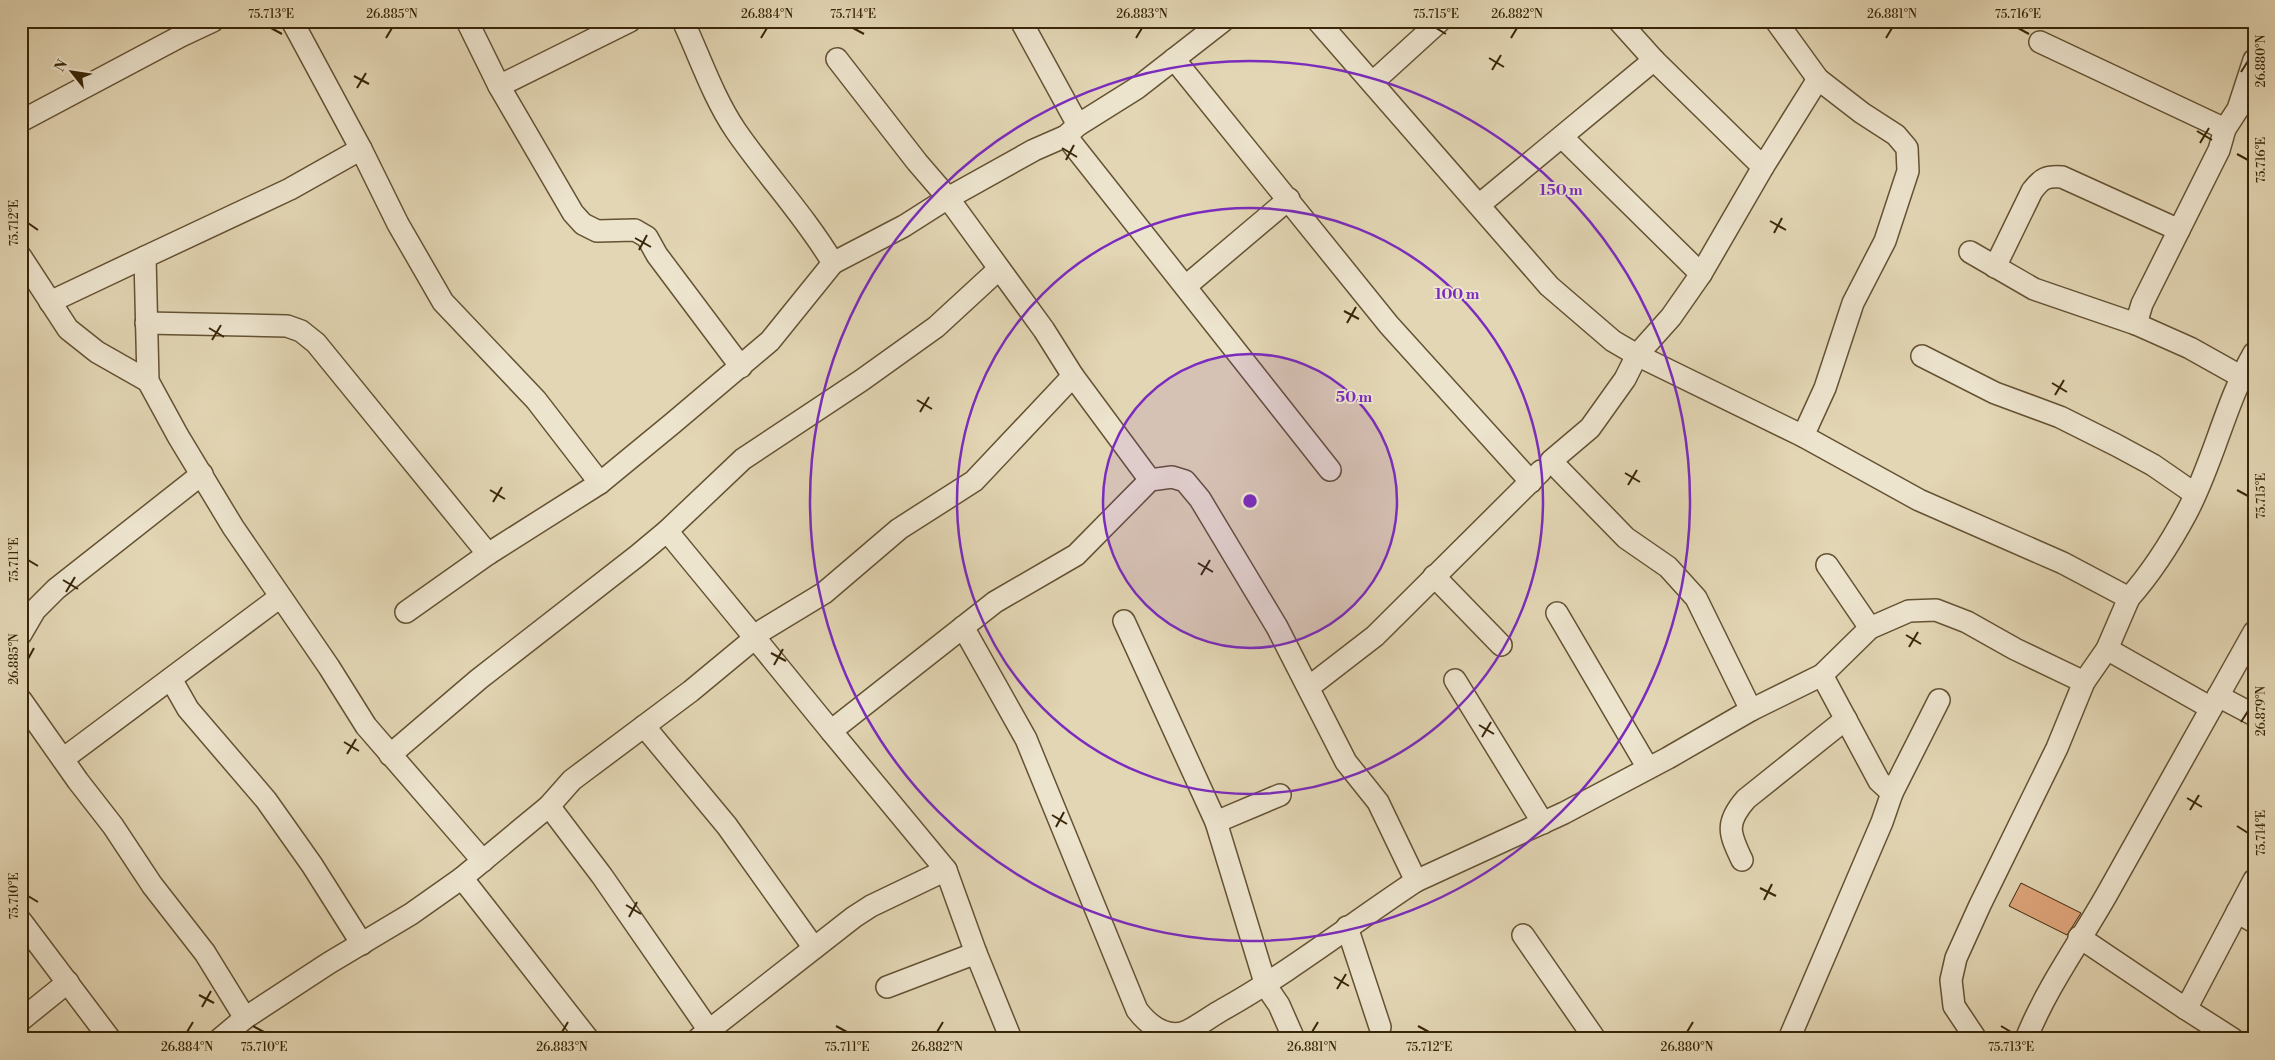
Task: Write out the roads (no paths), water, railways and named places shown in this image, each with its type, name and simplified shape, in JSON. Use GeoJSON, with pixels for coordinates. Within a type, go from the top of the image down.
{"type":"FeatureCollection","features":[{"type":"Feature","properties":{"kind":"street"},"geometry":{"type":"LineString","coordinates":[[21,121],[173,40],[214,21]]}},
{"type":"Feature","properties":{"kind":"street"},"geometry":{"type":"LineString","coordinates":[[292,21],[398,224],[443,302],[536,400],[600,483]]}},
{"type":"Feature","properties":{"kind":"street"},"geometry":{"type":"LineString","coordinates":[[467,21],[499,86],[573,213],[583,224],[597,231],[635,230],[647,237],[657,255],[741,367]]}},
{"type":"Feature","properties":{"kind":"street"},"geometry":{"type":"LineString","coordinates":[[499,86],[630,21]]}},
{"type":"Feature","properties":{"kind":"street"},"geometry":{"type":"LineString","coordinates":[[683,21],[719,103],[736,131],[820,242],[833,263]]}},
{"type":"Feature","properties":{"kind":"street"},"geometry":{"type":"LineString","coordinates":[[1021,21],[1072,131],[1186,286],[1330,470]]}},
{"type":"Feature","properties":{"kind":"street"},"geometry":{"type":"LineString","coordinates":[[406,612],[488,554],[600,483],[770,341],[833,263],[904,226],[948,198],[1072,131],[1137,88],[1223,21]]}},
{"type":"Feature","properties":{"kind":"street"},"geometry":{"type":"LineString","coordinates":[[1318,21],[1549,286],[1613,342],[1804,436],[1919,500],[2063,562],[2129,598]]}},
{"type":"Feature","properties":{"kind":"street"},"geometry":{"type":"LineString","coordinates":[[1373,82],[1440,21]]}},
{"type":"Feature","properties":{"kind":"street"},"geometry":{"type":"LineString","coordinates":[[1619,21],[1654,60],[1763,167]]}},
{"type":"Feature","properties":{"kind":"street"},"geometry":{"type":"LineString","coordinates":[[1776,21],[1818,79],[1862,113],[1896,135],[1908,148],[1908,171],[1885,241],[1853,303],[1825,388],[1804,436]]}},
{"type":"Feature","properties":{"kind":"street"},"geometry":{"type":"LineString","coordinates":[[2040,42],[2225,129]]}},
{"type":"Feature","properties":{"kind":"street"},"geometry":{"type":"LineString","coordinates":[[837,58],[917,162],[948,198],[1044,330],[1073,376],[1150,480]]}},
{"type":"Feature","properties":{"kind":"street"},"geometry":{"type":"LineString","coordinates":[[1174,59],[1389,325],[1531,482]]}},
{"type":"Feature","properties":{"kind":"street"},"geometry":{"type":"LineString","coordinates":[[1479,205],[1654,60]]}},
{"type":"Feature","properties":{"kind":"street"},"geometry":{"type":"LineString","coordinates":[[2136,324],[2142,304],[2219,150],[2225,129],[2238,109],[2254,60]]}},
{"type":"Feature","properties":{"kind":"street"},"geometry":{"type":"LineString","coordinates":[[1309,687],[1374,636],[1551,461],[1590,428],[1625,379],[1637,355],[1671,317],[1701,274],[1763,167],[1818,79]]}},
{"type":"Feature","properties":{"kind":"street"},"geometry":{"type":"LineString","coordinates":[[1562,137],[1701,274]]}},
{"type":"Feature","properties":{"kind":"street"},"geometry":{"type":"LineString","coordinates":[[50,302],[247,210],[361,150]]}},
{"type":"Feature","properties":{"kind":"street"},"geometry":{"type":"LineString","coordinates":[[1995,267],[2032,191],[2038,183],[2048,176],[2062,177],[2179,230]]}},
{"type":"Feature","properties":{"kind":"street"},"geometry":{"type":"LineString","coordinates":[[1186,286],[1289,199]]}},
{"type":"Feature","properties":{"kind":"street"},"geometry":{"type":"LineString","coordinates":[[1970,252],[2034,289],[2136,324],[2190,348],[2240,376]]}},
{"type":"Feature","properties":{"kind":"street"},"geometry":{"type":"LineString","coordinates":[[21,257],[68,329],[97,352],[148,381]]}},
{"type":"Feature","properties":{"kind":"street"},"geometry":{"type":"LineString","coordinates":[[145,257],[148,381],[178,436],[233,527],[329,667],[366,726],[483,862]]}},
{"type":"Feature","properties":{"kind":"street"},"geometry":{"type":"LineString","coordinates":[[390,755],[479,679],[667,531],[743,459],[862,380],[936,327],[999,269]]}},
{"type":"Feature","properties":{"kind":"street"},"geometry":{"type":"LineString","coordinates":[[146,323],[287,326],[301,331],[316,342],[488,554]]}},
{"type":"Feature","properties":{"kind":"street"},"geometry":{"type":"LineString","coordinates":[[1976,1039],[1954,1006],[1951,980],[1956,958],[1996,871],[2057,748],[2084,682],[2106,649],[2129,598],[2150,574],[2188,512],[2240,376],[2254,353]]}},
{"type":"Feature","properties":{"kind":"street"},"geometry":{"type":"LineString","coordinates":[[1922,356],[1995,393],[2060,418],[2116,445],[2153,465],[2195,494]]}},
{"type":"Feature","properties":{"kind":"street"},"geometry":{"type":"LineString","coordinates":[[220,1039],[245,1018],[411,914],[462,878],[549,806],[572,780],[691,691],[763,630],[824,593],[899,529],[974,481],[1073,376]]}},
{"type":"Feature","properties":{"kind":"street"},"geometry":{"type":"LineString","coordinates":[[1551,461],[1626,538],[1668,567],[1696,598],[1752,710]]}},
{"type":"Feature","properties":{"kind":"street"},"geometry":{"type":"LineString","coordinates":[[21,634],[35,610],[56,589],[202,474]]}},
{"type":"Feature","properties":{"kind":"street"},"geometry":{"type":"LineString","coordinates":[[831,731],[995,602],[1076,555],[1150,480],[1172,477],[1185,480],[1200,499],[1277,626],[1346,762],[1378,802],[1416,881]]}},
{"type":"Feature","properties":{"kind":"street"},"geometry":{"type":"LineString","coordinates":[[667,531],[946,870],[976,953],[1011,1039]]}},
{"type":"Feature","properties":{"kind":"street"},"geometry":{"type":"LineString","coordinates":[[1827,564],[1870,628]]}},
{"type":"Feature","properties":{"kind":"street"},"geometry":{"type":"LineString","coordinates":[[1434,576],[1501,646]]}},
{"type":"Feature","properties":{"kind":"street"},"geometry":{"type":"LineString","coordinates":[[63,759],[280,597]]}},
{"type":"Feature","properties":{"kind":"street"},"geometry":{"type":"LineString","coordinates":[[963,627],[1026,739],[1136,1010],[1147,1023],[1163,1031],[1182,1033],[1266,986],[1347,927],[1416,881],[1543,823],[1648,768],[1752,710],[1822,675],[1870,628],[1908,611],[1936,610],[1967,622],[2015,649],[2084,682]]}},
{"type":"Feature","properties":{"kind":"street"},"geometry":{"type":"LineString","coordinates":[[1557,613],[1648,768]]}},
{"type":"Feature","properties":{"kind":"street"},"geometry":{"type":"LineString","coordinates":[[1124,621],[1216,822],[1266,986],[1279,1005],[1294,1039]]}},
{"type":"Feature","properties":{"kind":"street"},"geometry":{"type":"LineString","coordinates":[[2026,1039],[2037,1010],[2110,888],[2144,824],[2254,632]]}},
{"type":"Feature","properties":{"kind":"street"},"geometry":{"type":"LineString","coordinates":[[2106,649],[2214,702],[2254,715]]}},
{"type":"Feature","properties":{"kind":"street"},"geometry":{"type":"LineString","coordinates":[[1822,675],[1880,782],[1892,793]]}},
{"type":"Feature","properties":{"kind":"street"},"geometry":{"type":"LineString","coordinates":[[171,679],[188,709],[266,800],[301,848],[362,944]]}},
{"type":"Feature","properties":{"kind":"street"},"geometry":{"type":"LineString","coordinates":[[1455,680],[1543,823]]}},
{"type":"Feature","properties":{"kind":"street"},"geometry":{"type":"LineString","coordinates":[[21,700],[113,826],[152,885],[205,953],[245,1018]]}},
{"type":"Feature","properties":{"kind":"street"},"geometry":{"type":"LineString","coordinates":[[1789,1039],[1882,822],[1892,793],[1939,700]]}},
{"type":"Feature","properties":{"kind":"street"},"geometry":{"type":"LineString","coordinates":[[1742,860],[1731,837],[1731,822],[1736,810],[1746,799],[1846,719]]}},
{"type":"Feature","properties":{"kind":"street"},"geometry":{"type":"LineString","coordinates":[[644,726],[727,826],[814,948]]}},
{"type":"Feature","properties":{"kind":"street"},"geometry":{"type":"LineString","coordinates":[[1216,822],[1280,796]]}},
{"type":"Feature","properties":{"kind":"street"},"geometry":{"type":"LineString","coordinates":[[549,806],[608,883],[707,1036],[814,948],[870,906],[946,870]]}},
{"type":"Feature","properties":{"kind":"street"},"geometry":{"type":"LineString","coordinates":[[462,878],[588,1039]]}},
{"type":"Feature","properties":{"kind":"street"},"geometry":{"type":"LineString","coordinates":[[2186,1009],[2245,917],[2254,880]]}},
{"type":"Feature","properties":{"kind":"street"},"geometry":{"type":"LineString","coordinates":[[21,921],[110,1039]]}},
{"type":"Feature","properties":{"kind":"street"},"geometry":{"type":"LineString","coordinates":[[1347,927],[1380,1027]]}},
{"type":"Feature","properties":{"kind":"street"},"geometry":{"type":"LineString","coordinates":[[1523,934],[1595,1039]]}},
{"type":"Feature","properties":{"kind":"street"},"geometry":{"type":"LineString","coordinates":[[2079,937],[2234,1039]]}},
{"type":"Feature","properties":{"kind":"street"},"geometry":{"type":"LineString","coordinates":[[887,987],[976,953]]}},
{"type":"Feature","properties":{"kind":"street"},"geometry":{"type":"LineString","coordinates":[[21,1020],[68,982]]}}]}
